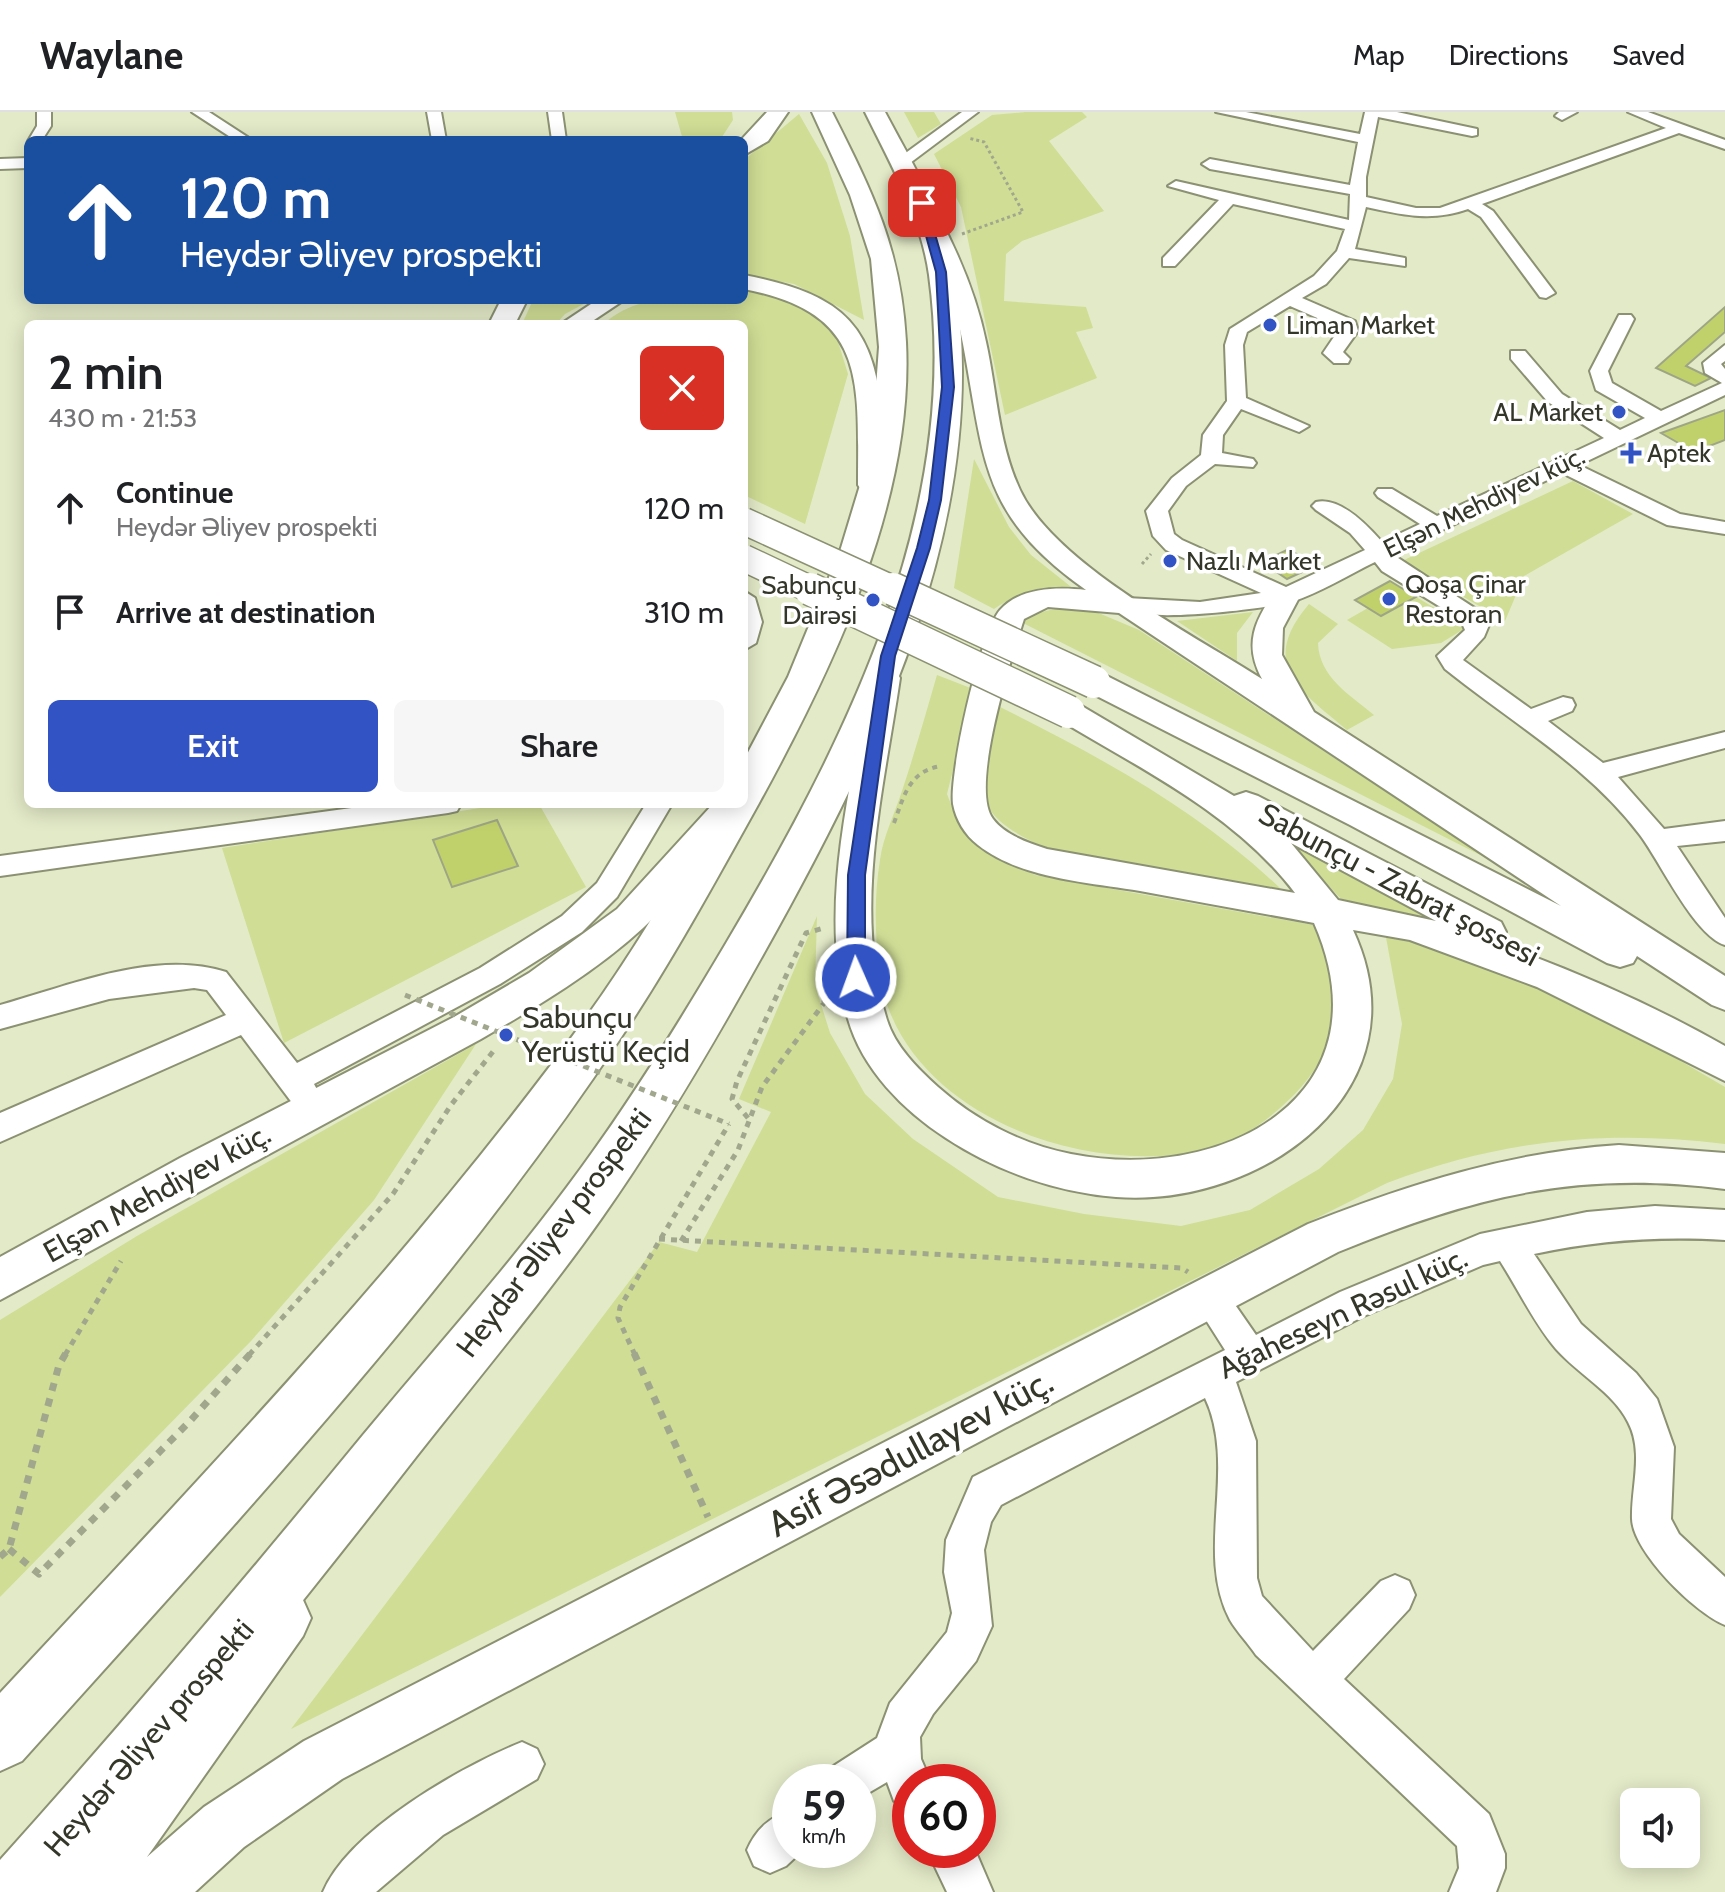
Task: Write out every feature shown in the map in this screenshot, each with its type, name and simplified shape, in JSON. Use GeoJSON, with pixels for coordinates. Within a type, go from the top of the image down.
{"type":"FeatureCollection","features":[{"type":"Feature","properties":{"kind":"highway"},"geometry":{"type":"LineString","coordinates":[[748,145],[760,136],[778,112]]}},
{"type":"Feature","properties":{"kind":"highway"},"geometry":{"type":"LineString","coordinates":[[748,784],[817,648],[862,538],[885,438],[891,385],[888,281],[869,208],[822,112]]}},
{"type":"Feature","properties":{"kind":"highway","name":"Heydər Əliyev prospekti"},"geometry":{"type":"LineString","coordinates":[[16,1892],[265,1602],[558,1237],[677,1065],[774,901],[827,800],[888,656],[924,548],[935,500],[948,387],[941,272],[922,203],[875,112]]}},
{"type":"Feature","properties":{"kind":"highway"},"geometry":{"type":"LineString","coordinates":[[0,1739],[188,1534],[389,1302],[476,1194],[602,1029],[735,808]]}},
{"type":"Feature","properties":{"kind":"main road"},"geometry":{"type":"LineString","coordinates":[[922,203],[947,251],[966,304],[995,457],[1007,492],[1043,542],[1127,605],[1725,995]]}},
{"type":"Feature","properties":{"kind":"main road"},"geometry":{"type":"LineString","coordinates":[[748,283],[803,296],[844,323],[861,362],[870,415],[871,495]]}},
{"type":"Feature","properties":{"kind":"main road"},"geometry":{"type":"LineString","coordinates":[[579,320],[606,304]]}},
{"type":"Feature","properties":{"kind":"main road"},"geometry":{"type":"LineString","coordinates":[[748,523],[1094,682],[1362,817],[1725,1009]]}},
{"type":"Feature","properties":{"kind":"main road"},"geometry":{"type":"LineString","coordinates":[[748,560],[1069,712],[1237,817],[1281,855],[1326,909],[1343,949],[1353,992],[1352,1029],[1342,1066],[1327,1093],[1272,1143],[1232,1163],[1189,1174],[1143,1179],[1094,1177],[1051,1169],[1006,1152],[961,1128],[923,1099],[893,1066],[869,1025],[856,978],[857,875],[888,656]]}},
{"type":"Feature","properties":{"kind":"main road"},"geometry":{"type":"LineString","coordinates":[[1286,596],[1268,626],[1267,661],[1310,726]]}},
{"type":"Feature","properties":{"kind":"main road"},"geometry":{"type":"LineString","coordinates":[[1127,605],[1046,598],[1030,601],[1011,615],[970,766],[967,797],[974,819],[1010,849],[1043,861],[1414,927],[1489,951],[1550,977],[1690,1045]]}},
{"type":"Feature","properties":{"kind":"main road","name":"Sabunçu - Zabrat şossesi"},"geometry":{"type":"LineString","coordinates":[[1069,712],[1472,923],[1725,1065]]}},
{"type":"Feature","properties":{"kind":"main road","name":"Elşən Mehdiyev küç."},"geometry":{"type":"LineString","coordinates":[[0,1280],[303,1094],[503,1009],[580,958],[645,905],[731,808]]}},
{"type":"Feature","properties":{"kind":"main road","name":"Asif Əsədullayev küç."},"geometry":{"type":"LineString","coordinates":[[152,1892],[224,1827],[323,1760],[1208,1295],[1336,1233],[1477,1181],[1532,1169],[1653,1163],[1725,1171]]}},
{"type":"Feature","properties":{"kind":"main road"},"geometry":{"type":"LineString","coordinates":[[88,1892],[558,1237]]}},
{"type":"Feature","properties":{"kind":"street"},"geometry":{"type":"LineString","coordinates":[[38,136],[44,126],[44,112]]}},
{"type":"Feature","properties":{"kind":"street"},"geometry":{"type":"LineString","coordinates":[[199,112],[238,136]]}},
{"type":"Feature","properties":{"kind":"street"},"geometry":{"type":"LineString","coordinates":[[434,112],[438,136]]}},
{"type":"Feature","properties":{"kind":"street"},"geometry":{"type":"LineString","coordinates":[[555,112],[558,136]]}},
{"type":"Feature","properties":{"kind":"street"},"geometry":{"type":"LineString","coordinates":[[901,163],[971,112],[977,112]]}},
{"type":"Feature","properties":{"kind":"street"},"geometry":{"type":"LineString","coordinates":[[1223,112],[1247,114],[1365,139]]}},
{"type":"Feature","properties":{"kind":"street"},"geometry":{"type":"LineString","coordinates":[[1286,596],[1187,552],[1164,536],[1157,522],[1161,501],[1211,457],[1213,435],[1237,401],[1234,338],[1246,324],[1331,272],[1345,252],[1355,226],[1365,139],[1374,112],[1472,132]]}},
{"type":"Feature","properties":{"kind":"street"},"geometry":{"type":"LineString","coordinates":[[1635,112],[1725,147]]}},
{"type":"Feature","properties":{"kind":"street"},"geometry":{"type":"LineString","coordinates":[[1210,164],[1428,214],[1469,203],[1680,128]]}},
{"type":"Feature","properties":{"kind":"street"},"geometry":{"type":"LineString","coordinates":[[1709,158],[1710,154],[1725,147]]}},
{"type":"Feature","properties":{"kind":"street"},"geometry":{"type":"LineString","coordinates":[[0,164],[24,159]]}},
{"type":"Feature","properties":{"kind":"street"},"geometry":{"type":"LineString","coordinates":[[1176,186],[1355,226]]}},
{"type":"Feature","properties":{"kind":"street"},"geometry":{"type":"LineString","coordinates":[[1169,262],[1229,199]]}},
{"type":"Feature","properties":{"kind":"street"},"geometry":{"type":"LineString","coordinates":[[1469,203],[1487,214],[1546,293]]}},
{"type":"Feature","properties":{"kind":"street"},"geometry":{"type":"LineString","coordinates":[[1345,252],[1399,262]]}},
{"type":"Feature","properties":{"kind":"street"},"geometry":{"type":"LineString","coordinates":[[1289,299],[1349,325],[1349,331],[1332,353],[1341,359]]}},
{"type":"Feature","properties":{"kind":"street"},"geometry":{"type":"LineString","coordinates":[[1625,319],[1599,380],[1603,386],[1659,418]]}},
{"type":"Feature","properties":{"kind":"street"},"geometry":{"type":"LineString","coordinates":[[1725,351],[1712,363],[1712,369],[1725,378]]}},
{"type":"Feature","properties":{"kind":"street"},"geometry":{"type":"LineString","coordinates":[[1518,355],[1555,398],[1617,437]]}},
{"type":"Feature","properties":{"kind":"street","name":"Elşən Mehdiyev küç."},"geometry":{"type":"LineString","coordinates":[[1127,605],[1200,609],[1286,596],[1725,388]]}},
{"type":"Feature","properties":{"kind":"street"},"geometry":{"type":"LineString","coordinates":[[1237,401],[1299,426]]}},
{"type":"Feature","properties":{"kind":"street"},"geometry":{"type":"LineString","coordinates":[[1211,457],[1246,463]]}},
{"type":"Feature","properties":{"kind":"street"},"geometry":{"type":"LineString","coordinates":[[1562,465],[1655,512],[1690,525],[1724,530]]}},
{"type":"Feature","properties":{"kind":"street"},"geometry":{"type":"LineString","coordinates":[[1385,493],[1436,525]]}},
{"type":"Feature","properties":{"kind":"street"},"geometry":{"type":"LineString","coordinates":[[1323,506],[1358,528],[1390,566],[1468,614],[1477,625],[1476,632],[1452,650],[1449,656],[1453,664],[1599,773],[1658,839],[1715,926],[1725,934]]}},
{"type":"Feature","properties":{"kind":"street"},"geometry":{"type":"LineString","coordinates":[[1529,719],[1563,705]]}},
{"type":"Feature","properties":{"kind":"street"},"geometry":{"type":"LineString","coordinates":[[1599,773],[1725,740]]}},
{"type":"Feature","properties":{"kind":"street"},"geometry":{"type":"LineString","coordinates":[[0,866],[419,808]]}},
{"type":"Feature","properties":{"kind":"street"},"geometry":{"type":"LineString","coordinates":[[0,1017],[153,979],[206,977],[216,980],[303,1094],[572,924],[613,881],[657,808]]}},
{"type":"Feature","properties":{"kind":"street"},"geometry":{"type":"LineString","coordinates":[[1658,839],[1725,831]]}},
{"type":"Feature","properties":{"kind":"street"},"geometry":{"type":"LineString","coordinates":[[0,1128],[245,1020]]}},
{"type":"Feature","properties":{"kind":"street","name":"Ağaheseyn Rəsul küç."},"geometry":{"type":"LineString","coordinates":[[904,1764],[902,1722],[931,1680],[961,1647],[972,1624],[965,1560],[970,1517],[987,1491],[1212,1373],[1422,1272],[1507,1242],[1587,1227],[1641,1222],[1725,1225]]}},
{"type":"Feature","properties":{"kind":"street"},"geometry":{"type":"LineString","coordinates":[[1507,1242],[1568,1336],[1623,1386],[1644,1412],[1655,1447],[1651,1522],[1665,1548],[1725,1605]]}},
{"type":"Feature","properties":{"kind":"street"},"geometry":{"type":"LineString","coordinates":[[1208,1295],[1249,1355]]}},
{"type":"Feature","properties":{"kind":"street"},"geometry":{"type":"LineString","coordinates":[[1212,1373],[1226,1402],[1237,1441],[1237,1578],[1245,1607],[1271,1640],[1473,1830],[1485,1851],[1482,1875],[1472,1892]]}},
{"type":"Feature","properties":{"kind":"street"},"geometry":{"type":"LineString","coordinates":[[1313,1681],[1395,1595]]}},
{"type":"Feature","properties":{"kind":"street"},"geometry":{"type":"LineString","coordinates":[[346,1892],[382,1851],[407,1831],[522,1764]]}},
{"type":"Feature","properties":{"kind":"street"},"geometry":{"type":"LineString","coordinates":[[960,1868],[970,1892]]}},
{"type":"Feature","properties":{"kind":"path"},"geometry":{"type":"LineString","coordinates":[[943,133],[984,142],[1023,212],[962,235]]}},
{"type":"Feature","properties":{"kind":"path"},"geometry":{"type":"LineString","coordinates":[[823,928],[823,941]]}},
{"type":"Feature","properties":{"kind":"path"},"geometry":{"type":"LineString","coordinates":[[681,1241],[738,1150],[762,1087],[824,1003],[823,981]]}},
{"type":"Feature","properties":{"kind":"path"},"geometry":{"type":"LineString","coordinates":[[405,995],[729,1124],[659,1239],[618,1318],[721,1550]]}},
{"type":"Feature","properties":{"kind":"path"},"geometry":{"type":"LineString","coordinates":[[9,1549],[39,1574],[191,1420],[393,1194],[451,1105],[506,1035]]}},
{"type":"Feature","properties":{"kind":"path"},"geometry":{"type":"LineString","coordinates":[[659,1239],[1182,1268],[1198,1281],[1208,1295]]}},
{"type":"Feature","properties":{"kind":"path"},"geometry":{"type":"LineString","coordinates":[[0,1557],[9,1549],[59,1365],[121,1261]]}},
{"type":"Feature","properties":{"kind":"green space"},"geometry":{"type":"Polygon","coordinates":[[[675,112],[732,112],[733,120],[723,136],[682,136],[675,112]]]}},
{"type":"Feature","properties":{"kind":"green space"},"geometry":{"type":"Polygon","coordinates":[[[904,112],[934,112],[941,124],[918,138],[904,112]]]}},
{"type":"Feature","properties":{"kind":"green space"},"geometry":{"type":"Polygon","coordinates":[[[1082,112],[1087,117],[1049,141],[1104,211],[1022,241],[1006,254],[1004,301],[1086,307],[1093,328],[1076,332],[1097,378],[1005,415],[961,207],[934,154],[992,115],[1082,112]]]}},
{"type":"Feature","properties":{"kind":"green space"},"geometry":{"type":"Polygon","coordinates":[[[799,114],[827,163],[850,236],[864,320],[794,284],[748,276],[748,157],[799,114]]]}},
{"type":"Feature","properties":{"kind":"green space"},"geometry":{"type":"Polygon","coordinates":[[[748,289],[789,297],[818,313],[835,332],[848,374],[805,524],[748,497],[748,320],[609,320],[635,305],[748,304],[748,289]]]}},
{"type":"Feature","properties":{"kind":"green space"},"geometry":{"type":"Polygon","coordinates":[[[531,304],[584,304],[560,320],[524,320],[531,304]]]}},
{"type":"Feature","properties":{"kind":"green space"},"geometry":{"type":"Polygon","coordinates":[[[974,459],[1009,527],[1031,555],[1075,590],[1033,590],[994,609],[954,588],[974,459]]]}},
{"type":"Feature","properties":{"kind":"green space"},"geometry":{"type":"Polygon","coordinates":[[[1573,481],[1633,514],[1524,576],[1505,621],[1402,561],[1573,481]]]}},
{"type":"Feature","properties":{"kind":"green space"},"geometry":{"type":"Polygon","coordinates":[[[1416,597],[1467,627],[1441,643],[1392,649],[1347,620],[1368,608],[1382,616],[1416,597]]]}},
{"type":"Feature","properties":{"kind":"green space"},"geometry":{"type":"Polygon","coordinates":[[[1309,604],[1338,624],[1318,643],[1324,666],[1337,684],[1374,715],[1347,730],[1300,688],[1286,660],[1287,643],[1294,625],[1309,604]]]}},
{"type":"Feature","properties":{"kind":"green space"},"geometry":{"type":"Polygon","coordinates":[[[1065,607],[1089,609],[1139,630],[1490,860],[1021,622],[1032,614],[1065,607]]]}},
{"type":"Feature","properties":{"kind":"green space"},"geometry":{"type":"Polygon","coordinates":[[[1253,612],[1237,633],[1237,661],[1177,621],[1253,612]]]}},
{"type":"Feature","properties":{"kind":"green space"},"geometry":{"type":"Polygon","coordinates":[[[937,675],[973,689],[947,794],[959,825],[992,852],[1035,875],[1313,925],[1334,974],[1334,1025],[1326,1050],[1302,1086],[1253,1129],[1220,1146],[1170,1155],[1116,1155],[1061,1145],[1009,1126],[961,1099],[922,1064],[893,1020],[879,969],[876,901],[884,843],[937,675]]]}},
{"type":"Feature","properties":{"kind":"green space"},"geometry":{"type":"Polygon","coordinates":[[[996,705],[1110,765],[1183,810],[1283,891],[1046,848],[1019,834],[1000,821],[988,807],[983,792],[985,755],[996,705]]]}},
{"type":"Feature","properties":{"kind":"green space"},"geometry":{"type":"Polygon","coordinates":[[[480,808],[541,808],[586,887],[284,1043],[222,848],[480,808]]]}},
{"type":"Feature","properties":{"kind":"green space"},"geometry":{"type":"Polygon","coordinates":[[[1286,840],[1430,918],[1342,900],[1286,840]]]}},
{"type":"Feature","properties":{"kind":"green space"},"geometry":{"type":"Polygon","coordinates":[[[817,916],[815,985],[830,1033],[865,1094],[913,1139],[998,1197],[1084,1214],[1181,1226],[1250,1210],[1319,1169],[1363,1130],[1393,1079],[1402,1024],[1385,932],[1511,975],[1638,1036],[1725,1087],[1725,1144],[1638,1138],[1553,1142],[1470,1157],[1387,1183],[291,1729],[659,1242],[697,1252],[771,1112],[739,1099],[817,916]]]}},
{"type":"Feature","properties":{"kind":"green space"},"geometry":{"type":"Polygon","coordinates":[[[476,1044],[374,1200],[251,1341],[0,1597],[0,1320],[137,1236],[476,1044]]]}},
{"type":"Feature","properties":{"kind":"building"},"geometry":{"type":"Polygon","coordinates":[[[1725,307],[1725,332],[1686,366],[1711,378],[1695,386],[1656,368],[1725,307]]]}},
{"type":"Feature","properties":{"kind":"building"},"geometry":{"type":"Polygon","coordinates":[[[1725,410],[1725,440],[1694,452],[1661,433],[1725,410]]]}},
{"type":"Feature","properties":{"kind":"building"},"geometry":{"type":"Polygon","coordinates":[[[1289,549],[1315,566],[1287,579],[1262,562],[1289,549]]]}},
{"type":"Feature","properties":{"kind":"building"},"geometry":{"type":"Polygon","coordinates":[[[1390,581],[1416,597],[1381,616],[1355,600],[1390,581]]]}},
{"type":"Feature","properties":{"kind":"building"},"geometry":{"type":"Polygon","coordinates":[[[497,820],[518,866],[452,887],[433,840],[497,820]]]}},
{"type":"Feature","properties":{"kind":"place","name":"Liman Market"},"geometry":{"type":"Point","coordinates":[1270,325]}},
{"type":"Feature","properties":{"kind":"place","name":"AL Market"},"geometry":{"type":"Point","coordinates":[1619,412]}},
{"type":"Feature","properties":{"kind":"place","name":"Aptek"},"geometry":{"type":"Point","coordinates":[1631,453]}},
{"type":"Feature","properties":{"kind":"place","name":"Nazlı Market"},"geometry":{"type":"Point","coordinates":[1170,561]}},
{"type":"Feature","properties":{"kind":"place","name":"Qoşa Çinar Restoran"},"geometry":{"type":"Point","coordinates":[1389,599]}},
{"type":"Feature","properties":{"kind":"place","name":"Sabunçu Dairəsi"},"geometry":{"type":"Point","coordinates":[873,600]}},
{"type":"Feature","properties":{"kind":"place","name":"Sabunçu Yerüstü Keçid"},"geometry":{"type":"Point","coordinates":[506,1035]}},
{"type":"Feature","properties":{"kind":"route"},"geometry":{"type":"LineString","coordinates":[[856,978],[854,918],[857,875],[888,656],[924,548],[935,500],[948,387],[947,328],[941,272],[922,203]]}}]}
